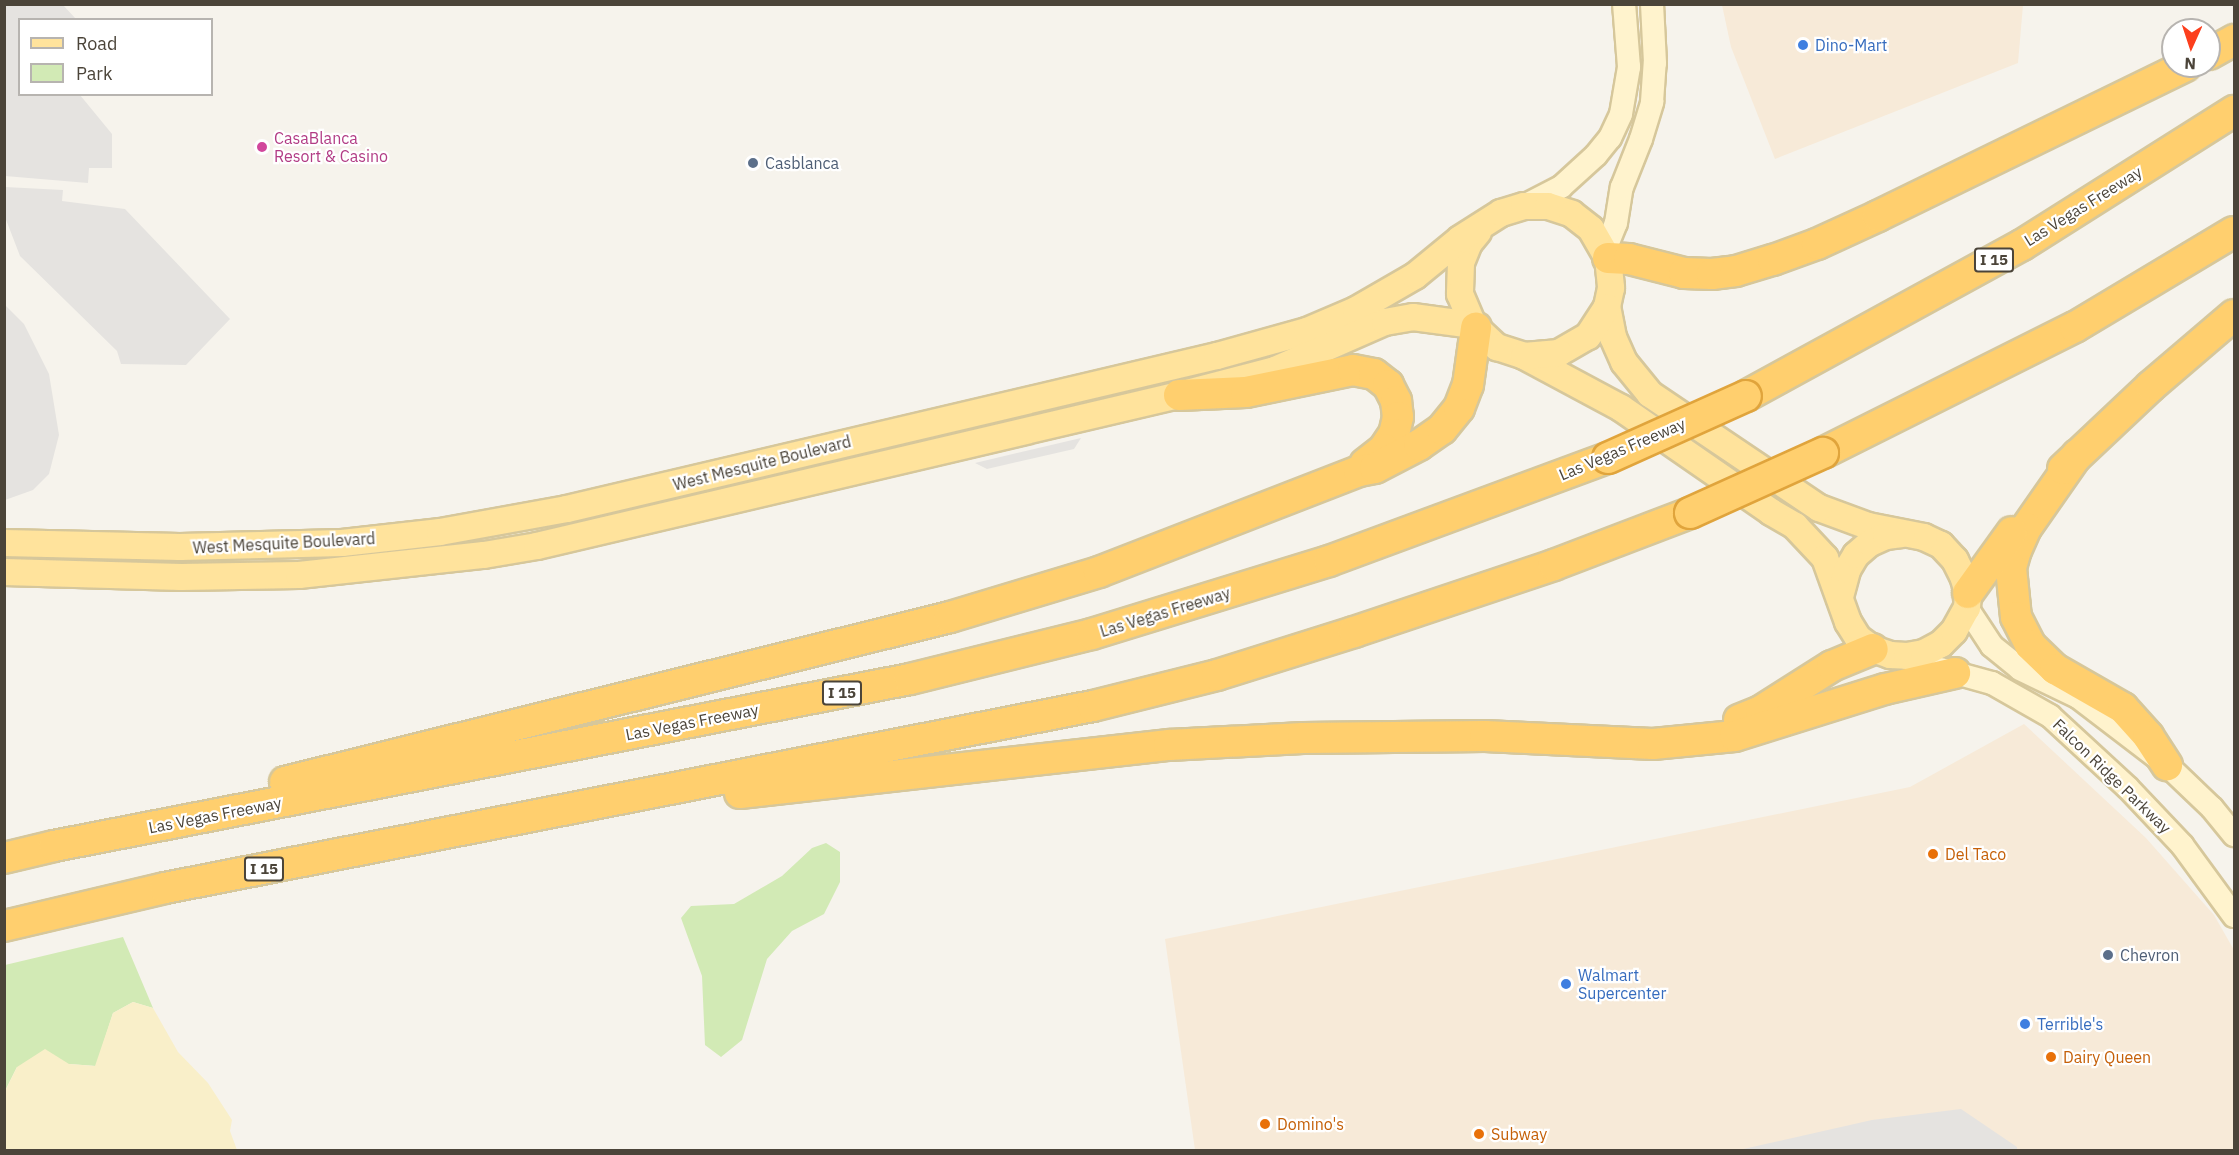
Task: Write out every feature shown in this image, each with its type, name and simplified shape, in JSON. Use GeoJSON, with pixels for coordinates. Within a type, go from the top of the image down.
{"type":"FeatureCollection","features":[{"type":"Feature","properties":{"kind":"highway"},"geometry":{"type":"LineString","coordinates":[[2221,48],[2235,40]]}},
{"type":"Feature","properties":{"kind":"highway"},"geometry":{"type":"LineString","coordinates":[[1606,254],[1684,273],[1712,274],[1736,271],[1773,260],[1817,244],[1878,216],[2161,78]]}},
{"type":"Feature","properties":{"kind":"highway","name":"Las Vegas Freeway"},"geometry":{"type":"LineString","coordinates":[[4,858],[54,846],[910,680],[1092,634],[1329,561],[1608,458],[1746,396],[2022,245],[2235,111]]}},
{"type":"Feature","properties":{"kind":"highway","name":"I 15"},"geometry":{"type":"LineString","coordinates":[[4,926],[165,888],[1093,706],[1217,675],[1554,565],[1690,513],[1823,453],[2075,327],[2235,232]]}},
{"type":"Feature","properties":{"kind":"highway"},"geometry":{"type":"LineString","coordinates":[[1967,600],[2027,509],[2077,455],[2235,315]]}},
{"type":"Feature","properties":{"kind":"highway"},"geometry":{"type":"LineString","coordinates":[[54,846],[102,828],[215,799],[950,617],[1099,572],[1359,471],[1375,468],[1419,445],[1442,429],[1459,408],[1468,385],[1474,327]]}},
{"type":"Feature","properties":{"kind":"highway"},"geometry":{"type":"LineString","coordinates":[[1179,395],[1246,393],[1353,370],[1374,374],[1388,385],[1396,401],[1398,417],[1394,434],[1384,449],[1369,459],[1359,471]]}},
{"type":"Feature","properties":{"kind":"highway"},"geometry":{"type":"LineString","coordinates":[[2077,455],[2026,528],[2016,550],[2011,568],[2016,617],[2030,645],[2055,669],[2123,708],[2148,736],[2167,765]]}},
{"type":"Feature","properties":{"kind":"highway"},"geometry":{"type":"LineString","coordinates":[[1710,737],[1727,725],[1761,711],[1832,666],[1881,652]]}},
{"type":"Feature","properties":{"kind":"highway"},"geometry":{"type":"LineString","coordinates":[[525,817],[1169,746],[1303,738],[1485,736],[1653,744],[1735,736],[1885,689],[1956,673]]}},
{"type":"Feature","properties":{"kind":"main road"},"geometry":{"type":"LineString","coordinates":[[1474,327],[1460,294],[1461,263],[1469,243],[1482,226],[1501,213],[1524,206],[1561,187],[1596,155],[1610,138],[1621,114],[1629,66],[1624,4]]}},
{"type":"Feature","properties":{"kind":"main road","name":"Falcon Ridge Parkway"},"geometry":{"type":"LineString","coordinates":[[1652,4],[1655,63],[1652,102],[1641,139],[1622,187],[1616,224],[1606,254],[1613,337],[1624,362],[1650,394],[1819,508],[1868,526],[1924,537],[1941,545],[1955,560],[1963,576],[1967,600],[1992,646],[2020,669],[2078,697],[2167,765],[2212,808],[2235,835]]}},
{"type":"Feature","properties":{"kind":"main road"},"geometry":{"type":"LineString","coordinates":[[1524,206],[1548,206],[1572,214],[1591,229],[1606,254]]}},
{"type":"Feature","properties":{"kind":"main road","name":"West Mesquite Boulevard"},"geometry":{"type":"LineString","coordinates":[[4,543],[180,547],[342,543],[440,532],[567,509],[1217,356],[1307,331],[1356,309],[1415,276],[1460,239],[1482,226]]}},
{"type":"Feature","properties":{"kind":"main road","name":"Falcon Ridge Parkway"},"geometry":{"type":"LineString","coordinates":[[1524,356],[1559,353],[1588,336],[1609,297]]}},
{"type":"Feature","properties":{"kind":"main road","name":"West Mesquite Boulevard"},"geometry":{"type":"LineString","coordinates":[[4,572],[181,577],[298,575],[484,555],[537,546],[1179,395],[1275,370],[1385,322],[1413,317],[1474,327]]}},
{"type":"Feature","properties":{"kind":"main road","name":"Falcon Ridge Parkway"},"geometry":{"type":"LineString","coordinates":[[1474,327],[1497,347],[1524,356],[1621,408],[1771,512],[1795,526],[1825,558],[1848,622],[1858,638],[1881,652],[1992,683],[2050,716],[2128,788],[2182,845],[2235,916]]}},
{"type":"Feature","properties":{"kind":"main road"},"geometry":{"type":"LineString","coordinates":[[1840,597],[1847,570],[1856,555],[1870,543],[1886,536],[1905,533]]}},
{"type":"Feature","properties":{"kind":"main road"},"geometry":{"type":"LineString","coordinates":[[1881,652],[1906,657],[1924,653],[1941,644],[1954,631],[1967,600]]}},
{"type":"Feature","properties":{"kind":"shaded area"},"geometry":{"type":"Polygon","coordinates":[[[4,5],[63,5],[75,18],[18,18],[18,96],[81,96],[112,134],[112,168],[89,168],[88,183],[5,176],[4,5]]]}},
{"type":"Feature","properties":{"kind":"shaded area"},"geometry":{"type":"Polygon","coordinates":[[[1722,5],[2023,5],[2018,63],[1775,159],[1731,47],[1722,5]]]}},
{"type":"Feature","properties":{"kind":"shaded area"},"geometry":{"type":"Polygon","coordinates":[[[5,187],[63,190],[62,201],[125,209],[230,319],[186,365],[121,364],[117,351],[20,256],[5,217],[5,187]]]}},
{"type":"Feature","properties":{"kind":"shaded area"},"geometry":{"type":"Polygon","coordinates":[[[5,305],[24,324],[49,374],[59,435],[49,474],[33,490],[5,500],[5,305]]]}},
{"type":"Feature","properties":{"kind":"shaded area"},"geometry":{"type":"Polygon","coordinates":[[[1081,438],[1074,449],[987,469],[975,463],[1081,438]]]}},
{"type":"Feature","properties":{"kind":"shaded area"},"geometry":{"type":"Polygon","coordinates":[[[2024,724],[2146,838],[2214,915],[2234,950],[2234,1150],[1195,1150],[1165,939],[1910,787],[2024,724]]]}},
{"type":"Feature","properties":{"kind":"shaded area"},"geometry":{"type":"Polygon","coordinates":[[[1961,1109],[2017,1147],[2017,1150],[1739,1150],[1872,1120],[1961,1109]]]}},
{"type":"Feature","properties":{"kind":"green space"},"geometry":{"type":"Polygon","coordinates":[[[826,843],[840,852],[840,882],[824,914],[792,931],[767,959],[742,1040],[721,1057],[705,1045],[702,976],[681,918],[691,906],[734,904],[782,876],[812,848],[826,843]]]}},
{"type":"Feature","properties":{"kind":"green space"},"geometry":{"type":"Polygon","coordinates":[[[123,937],[153,1008],[133,1002],[113,1013],[96,1066],[69,1064],[17,1067],[5,1091],[5,965],[123,937]]]}},
{"type":"Feature","properties":{"kind":"sand"},"geometry":{"type":"Polygon","coordinates":[[[133,1002],[153,1008],[178,1052],[208,1083],[232,1120],[230,1131],[237,1150],[5,1150],[5,1091],[17,1067],[45,1049],[69,1064],[95,1066],[113,1013],[133,1002]]]}},
{"type":"Feature","properties":{"kind":"place","name":"Dino-Mart"},"geometry":{"type":"Point","coordinates":[1803,45]}},
{"type":"Feature","properties":{"kind":"place","name":"CasaBlanca Resort & Casino"},"geometry":{"type":"Point","coordinates":[262,147]}},
{"type":"Feature","properties":{"kind":"place","name":"Casblanca"},"geometry":{"type":"Point","coordinates":[753,163]}},
{"type":"Feature","properties":{"kind":"place","name":"Del Taco"},"geometry":{"type":"Point","coordinates":[1933,854]}},
{"type":"Feature","properties":{"kind":"place","name":"Chevron"},"geometry":{"type":"Point","coordinates":[2108,955]}},
{"type":"Feature","properties":{"kind":"place","name":"Walmart Supercenter"},"geometry":{"type":"Point","coordinates":[1566,984]}},
{"type":"Feature","properties":{"kind":"place","name":"Terrible's"},"geometry":{"type":"Point","coordinates":[2025,1024]}},
{"type":"Feature","properties":{"kind":"place","name":"Dairy Queen"},"geometry":{"type":"Point","coordinates":[2051,1057]}},
{"type":"Feature","properties":{"kind":"place","name":"Domino's"},"geometry":{"type":"Point","coordinates":[1265,1124]}},
{"type":"Feature","properties":{"kind":"place","name":"Subway"},"geometry":{"type":"Point","coordinates":[1479,1134]}}]}
